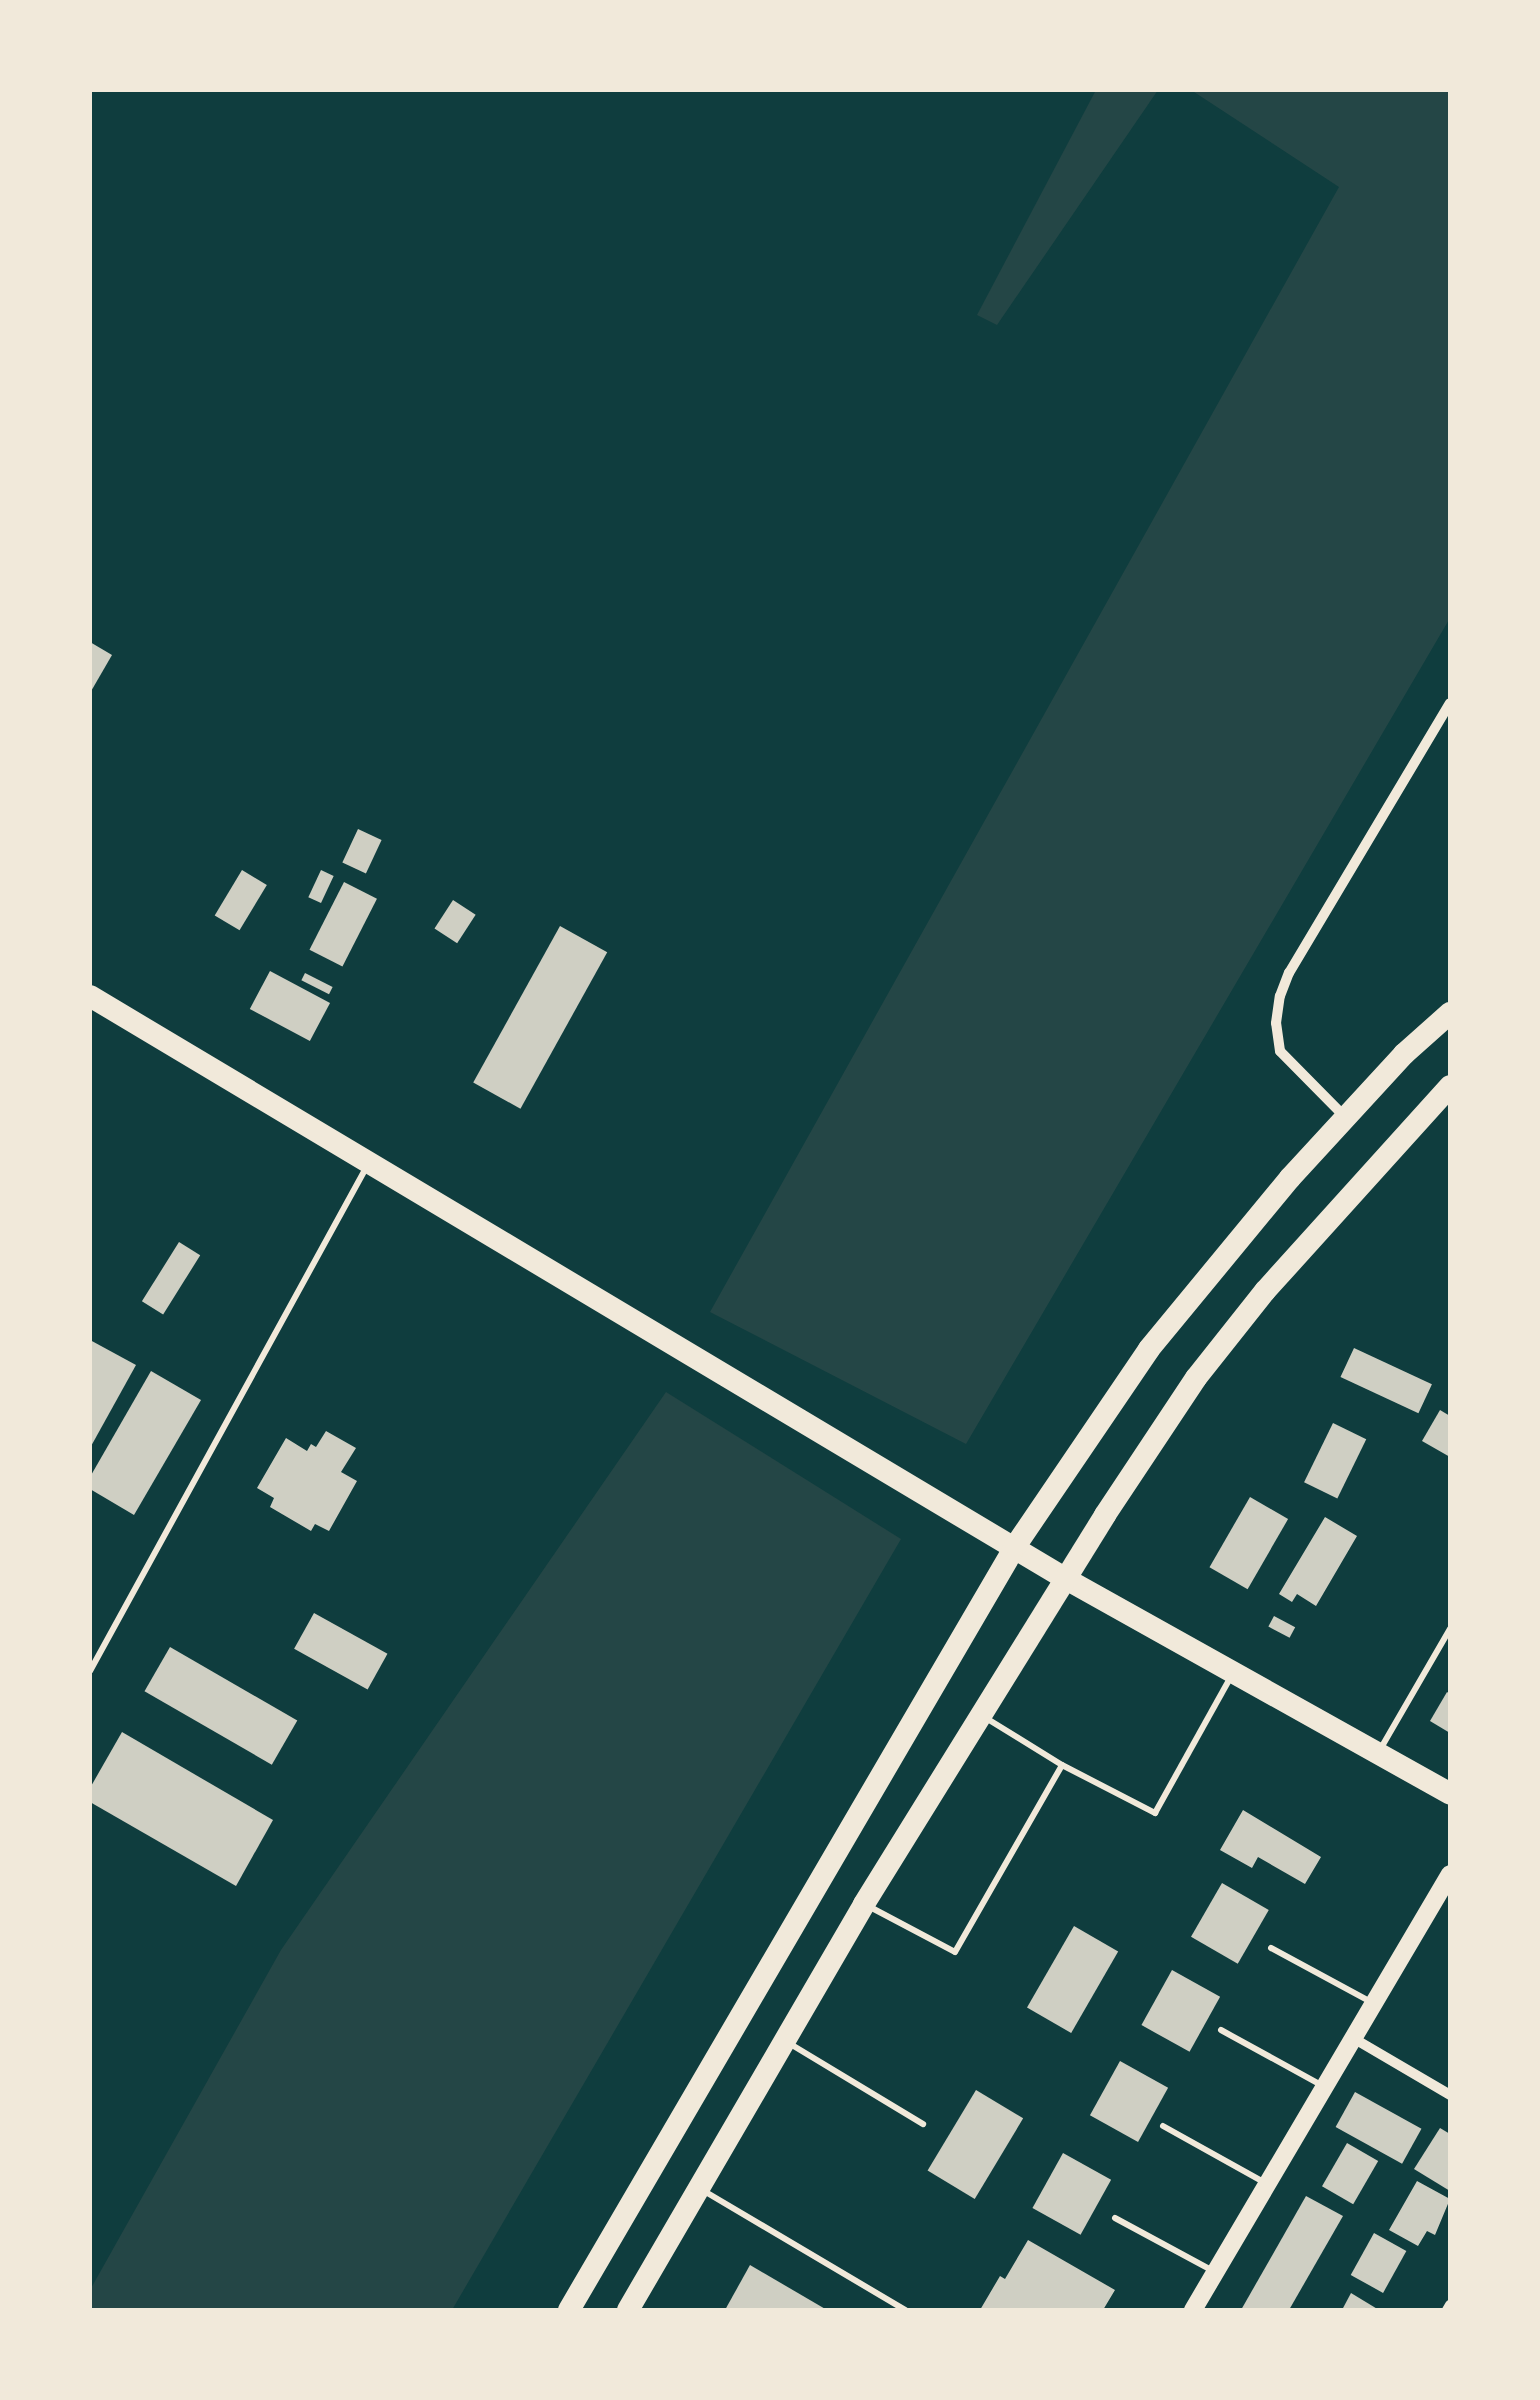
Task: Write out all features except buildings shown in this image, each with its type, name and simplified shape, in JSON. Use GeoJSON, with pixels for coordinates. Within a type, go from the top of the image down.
{"type":"FeatureCollection","features":[{"type":"Feature","properties":{"kind":"main road"},"geometry":{"type":"LineString","coordinates":[[90,996],[1066,1579],[1450,1794]]}},
{"type":"Feature","properties":{"kind":"main road"},"geometry":{"type":"LineString","coordinates":[[568,2310],[1016,1546],[1148,1349],[1345,1117],[1450,1013]]}},
{"type":"Feature","properties":{"kind":"main road"},"geometry":{"type":"LineString","coordinates":[[628,2310],[864,1904],[1196,1378],[1265,1291],[1450,1086]]}},
{"type":"Feature","properties":{"kind":"street"},"geometry":{"type":"LineString","coordinates":[[1345,1117],[1280,1051],[1276,1023],[1280,996],[1289,973],[1450,703]]}},
{"type":"Feature","properties":{"kind":"street"},"geometry":{"type":"LineString","coordinates":[[1193,2310],[1450,1874]]}},
{"type":"Feature","properties":{"kind":"street"},"geometry":{"type":"LineString","coordinates":[[1353,2038],[1450,2096]]}},
{"type":"Feature","properties":{"kind":"lane"},"geometry":{"type":"LineString","coordinates":[[90,1671],[370,1162]]}},
{"type":"Feature","properties":{"kind":"lane"},"geometry":{"type":"LineString","coordinates":[[1378,1753],[1450,1629]]}},
{"type":"Feature","properties":{"kind":"lane"},"geometry":{"type":"LineString","coordinates":[[981,1715],[1062,1765],[1155,1812],[1233,1672]]}},
{"type":"Feature","properties":{"kind":"lane"},"geometry":{"type":"LineString","coordinates":[[864,1904],[956,1952],[1062,1765]]}},
{"type":"Feature","properties":{"kind":"lane"},"geometry":{"type":"LineString","coordinates":[[1271,1948],[1373,2004]]}},
{"type":"Feature","properties":{"kind":"lane"},"geometry":{"type":"LineString","coordinates":[[1221,2030],[1324,2087]]}},
{"type":"Feature","properties":{"kind":"lane"},"geometry":{"type":"LineString","coordinates":[[784,2041],[923,2124]]}},
{"type":"Feature","properties":{"kind":"lane"},"geometry":{"type":"LineString","coordinates":[[1163,2126],[1267,2184]]}},
{"type":"Feature","properties":{"kind":"lane"},"geometry":{"type":"LineString","coordinates":[[700,2188],[904,2310]]}},
{"type":"Feature","properties":{"kind":"lane"},"geometry":{"type":"LineString","coordinates":[[1115,2218],[1215,2272]]}},
{"type":"Feature","properties":{"kind":"shaded area"},"geometry":{"type":"Polygon","coordinates":[[[1096,90],[1158,90],[997,325],[977,315],[1096,90]]]}},
{"type":"Feature","properties":{"kind":"shaded area"},"geometry":{"type":"Polygon","coordinates":[[[1191,90],[1450,90],[1450,618],[966,1444],[710,1312],[1339,187],[1191,90]]]}},
{"type":"Feature","properties":{"kind":"shaded area"},"geometry":{"type":"Polygon","coordinates":[[[666,1392],[901,1539],[452,2310],[90,2310],[90,2290],[281,1950],[666,1392]]]}}]}
